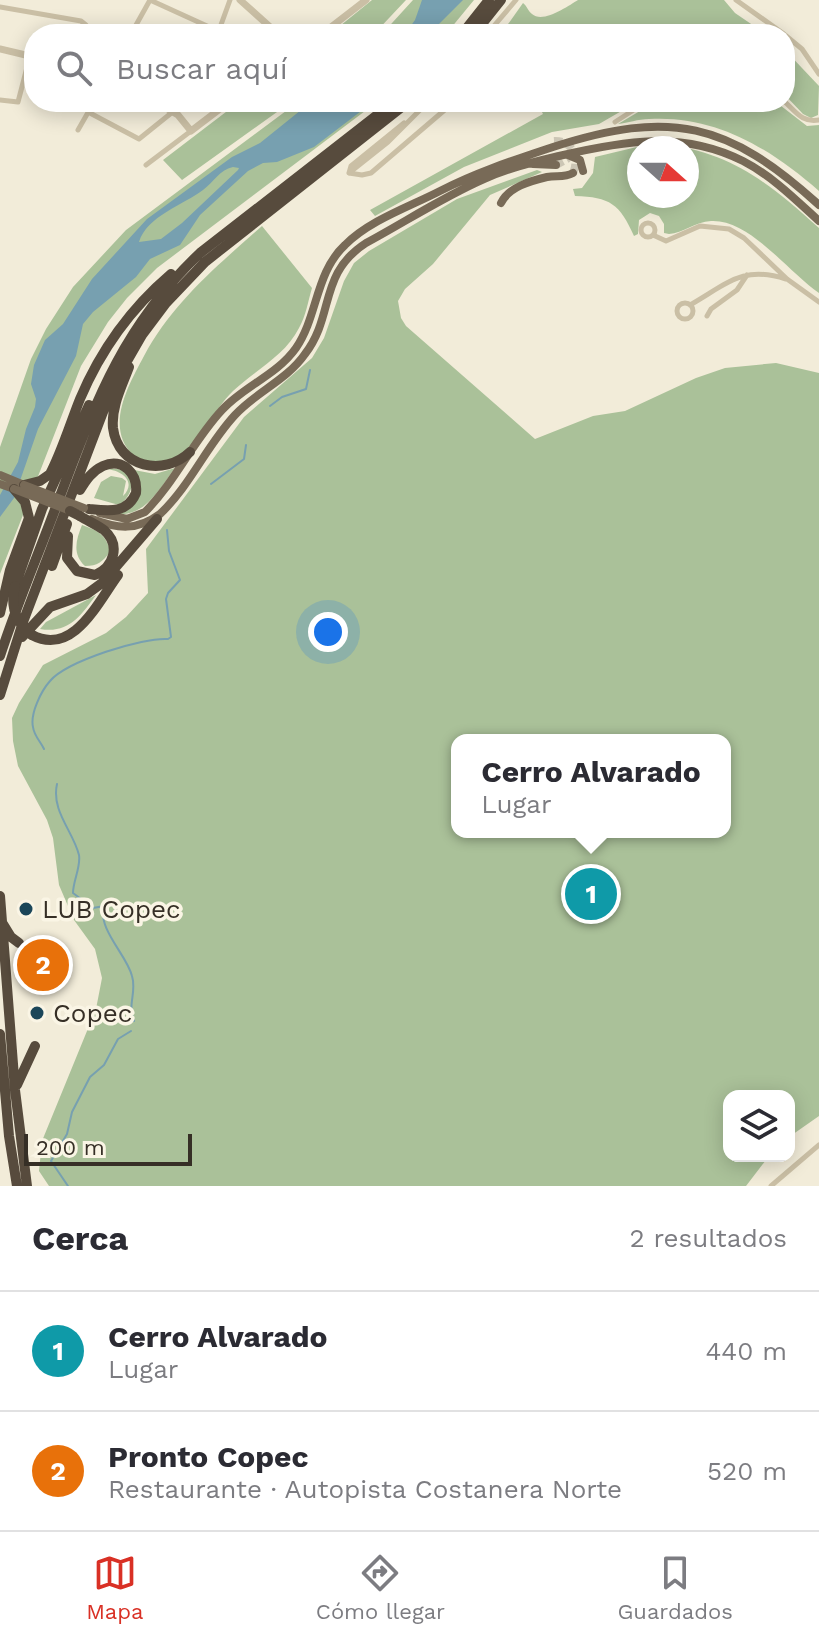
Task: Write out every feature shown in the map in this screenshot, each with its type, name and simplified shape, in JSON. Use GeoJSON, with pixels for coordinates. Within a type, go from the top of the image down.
{"type":"FeatureCollection","features":[{"type":"Feature","properties":{"kind":"highway"},"geometry":{"type":"LineString","coordinates":[[470,24],[489,0]]}},
{"type":"Feature","properties":{"kind":"highway"},"geometry":{"type":"LineString","coordinates":[[482,24],[501,0]]}},
{"type":"Feature","properties":{"kind":"highway"},"geometry":{"type":"LineString","coordinates":[[0,613],[28,522],[29,512],[19,487],[48,476],[90,375],[116,331],[146,296],[381,112]]}},
{"type":"Feature","properties":{"kind":"highway"},"geometry":{"type":"LineString","coordinates":[[0,695],[23,622],[119,375],[142,335],[178,288],[215,253],[395,112]]}},
{"type":"Feature","properties":{"kind":"highway"},"geometry":{"type":"LineString","coordinates":[[157,519],[76,631],[56,640],[42,640],[21,626],[13,609],[15,586],[46,498],[109,359],[126,331],[200,253]]}},
{"type":"Feature","properties":{"kind":"highway"},"geometry":{"type":"LineString","coordinates":[[0,656],[106,382],[125,344],[148,309]]}},
{"type":"Feature","properties":{"kind":"highway"},"geometry":{"type":"LineString","coordinates":[[142,335],[114,409],[115,438],[126,455],[148,466],[172,464],[190,452]]}},
{"type":"Feature","properties":{"kind":"highway"},"geometry":{"type":"LineString","coordinates":[[79,513],[104,530],[113,544],[112,561],[99,574],[81,573],[69,562],[66,550],[79,513],[80,490],[119,375]]}},
{"type":"Feature","properties":{"kind":"highway"},"geometry":{"type":"LineString","coordinates":[[79,513],[125,508],[136,493],[134,477],[126,467],[108,464],[91,474],[80,490]]}},
{"type":"Feature","properties":{"kind":"highway"},"geometry":{"type":"LineString","coordinates":[[13,652],[45,611],[87,594],[102,583],[165,509]]}},
{"type":"Feature","properties":{"kind":"highway"},"geometry":{"type":"LineString","coordinates":[[23,622],[79,513]]}},
{"type":"Feature","properties":{"kind":"highway"},"geometry":{"type":"LineString","coordinates":[[0,896],[15,1090],[27,1186]]}},
{"type":"Feature","properties":{"kind":"highway"},"geometry":{"type":"LineString","coordinates":[[2,922],[11,937],[19,943]]}},
{"type":"Feature","properties":{"kind":"highway"},"geometry":{"type":"LineString","coordinates":[[0,1034],[17,1186]]}},
{"type":"Feature","properties":{"kind":"highway"},"geometry":{"type":"LineString","coordinates":[[15,1090],[35,1046]]}},
{"type":"Feature","properties":{"kind":"main road"},"geometry":{"type":"LineString","coordinates":[[50,499],[79,513],[132,518],[145,512],[231,401],[278,368],[296,349],[326,271],[348,241],[471,175],[619,129],[654,126],[681,128],[716,136],[749,150],[780,170],[819,205]]}},
{"type":"Feature","properties":{"kind":"main road"},"geometry":{"type":"LineString","coordinates":[[526,160],[654,139],[683,142],[745,162],[764,174],[819,221]]}},
{"type":"Feature","properties":{"kind":"main road"},"geometry":{"type":"LineString","coordinates":[[0,475],[19,487],[114,527],[144,524],[165,509],[235,415],[306,354],[316,336],[337,272],[350,255],[470,185],[526,160],[554,141]]}},
{"type":"Feature","properties":{"kind":"main road"},"geometry":{"type":"LineString","coordinates":[[567,154],[580,160],[583,171],[591,149]]}},
{"type":"Feature","properties":{"kind":"main road"},"geometry":{"type":"LineString","coordinates":[[526,160],[556,165]]}},
{"type":"Feature","properties":{"kind":"main road"},"geometry":{"type":"LineString","coordinates":[[501,203],[510,191],[543,178],[573,173]]}},
{"type":"Feature","properties":{"kind":"main road"},"geometry":{"type":"LineString","coordinates":[[0,484],[19,487]]}},
{"type":"Feature","properties":{"kind":"street"},"geometry":{"type":"LineString","coordinates":[[137,24],[150,0],[201,24]]}},
{"type":"Feature","properties":{"kind":"street"},"geometry":{"type":"LineString","coordinates":[[221,24],[230,0]]}},
{"type":"Feature","properties":{"kind":"street"},"geometry":{"type":"LineString","coordinates":[[335,24],[366,0]]}},
{"type":"Feature","properties":{"kind":"street"},"geometry":{"type":"LineString","coordinates":[[496,24],[516,0]]}},
{"type":"Feature","properties":{"kind":"street"},"geometry":{"type":"LineString","coordinates":[[736,0],[770,24]]}},
{"type":"Feature","properties":{"kind":"street"},"geometry":{"type":"LineString","coordinates":[[244,2],[267,24]]}},
{"type":"Feature","properties":{"kind":"street"},"geometry":{"type":"LineString","coordinates":[[0,7],[85,24]]}},
{"type":"Feature","properties":{"kind":"street"},"geometry":{"type":"LineString","coordinates":[[795,44],[819,74]]}},
{"type":"Feature","properties":{"kind":"street"},"geometry":{"type":"LineString","coordinates":[[0,50],[24,55]]}},
{"type":"Feature","properties":{"kind":"street"},"geometry":{"type":"LineString","coordinates":[[0,100],[18,102],[24,83]]}},
{"type":"Feature","properties":{"kind":"street"},"geometry":{"type":"LineString","coordinates":[[78,130],[88,112],[139,139],[174,112],[191,131]]}},
{"type":"Feature","properties":{"kind":"street"},"geometry":{"type":"LineString","coordinates":[[146,165],[216,112]]}},
{"type":"Feature","properties":{"kind":"street"},"geometry":{"type":"LineString","coordinates":[[416,112],[351,166],[349,173],[371,173],[442,112]]}},
{"type":"Feature","properties":{"kind":"street"},"geometry":{"type":"LineString","coordinates":[[615,122],[630,112]]}},
{"type":"Feature","properties":{"kind":"street"},"geometry":{"type":"LineString","coordinates":[[795,112],[801,118],[819,120]]}},
{"type":"Feature","properties":{"kind":"street"},"geometry":{"type":"LineString","coordinates":[[653,235],[666,241],[700,226],[729,229],[752,244],[787,279],[819,302]]}},
{"type":"Feature","properties":{"kind":"street"},"geometry":{"type":"LineString","coordinates":[[690,305],[747,273],[764,273],[787,279]]}},
{"type":"Feature","properties":{"kind":"street"},"geometry":{"type":"LineString","coordinates":[[707,316],[711,309],[737,290],[747,273]]}},
{"type":"Feature","properties":{"kind":"street"},"geometry":{"type":"LineString","coordinates":[[771,1186],[819,1145]]}},
{"type":"Feature","properties":{"kind":"green space"},"geometry":{"type":"Polygon","coordinates":[[[372,0],[406,0],[383,24],[342,24],[372,0]]]}},
{"type":"Feature","properties":{"kind":"green space"},"geometry":{"type":"Polygon","coordinates":[[[413,0],[474,0],[454,24],[391,24],[413,0]]]}},
{"type":"Feature","properties":{"kind":"green space"},"geometry":{"type":"Polygon","coordinates":[[[578,0],[724,0],[735,13],[751,24],[508,24],[523,3],[537,17],[555,13],[578,0]]]}},
{"type":"Feature","properties":{"kind":"green space"},"geometry":{"type":"Polygon","coordinates":[[[795,61],[819,86],[818,115],[811,118],[795,106],[795,61]]]}},
{"type":"Feature","properties":{"kind":"green space"},"geometry":{"type":"Polygon","coordinates":[[[226,112],[277,112],[182,180],[163,160],[226,112]]]}},
{"type":"Feature","properties":{"kind":"green space"},"geometry":{"type":"Polygon","coordinates":[[[285,112],[364,112],[157,268],[108,322],[81,366],[0,574],[0,447],[31,359],[73,287],[126,230],[285,112]]]}},
{"type":"Feature","properties":{"kind":"green space"},"geometry":{"type":"Polygon","coordinates":[[[620,112],[599,124],[552,132],[464,167],[375,216],[370,210],[543,114],[620,112]]]}},
{"type":"Feature","properties":{"kind":"green space"},"geometry":{"type":"Polygon","coordinates":[[[638,112],[789,112],[807,126],[819,125],[819,191],[782,161],[720,129],[674,119],[645,119],[618,124],[638,112]]]}},
{"type":"Feature","properties":{"kind":"green space"},"geometry":{"type":"Polygon","coordinates":[[[627,149],[627,208],[699,208],[699,151],[747,172],[819,228],[819,293],[754,237],[726,223],[705,222],[669,234],[664,233],[664,224],[659,216],[650,213],[639,220],[638,234],[634,236],[624,216],[612,204],[597,198],[575,196],[573,189],[582,188],[593,173],[595,157],[627,149]]]}},
{"type":"Feature","properties":{"kind":"green space"},"geometry":{"type":"Polygon","coordinates":[[[537,170],[542,172],[490,195],[433,264],[405,289],[398,301],[406,326],[535,439],[593,416],[625,411],[725,368],[776,363],[819,373],[819,1116],[795,1133],[795,1090],[723,1090],[723,1162],[764,1162],[746,1186],[49,1186],[39,1171],[42,1141],[96,1009],[102,978],[95,949],[74,920],[59,885],[53,838],[47,820],[18,766],[12,718],[43,665],[106,633],[148,593],[146,549],[244,417],[312,358],[324,338],[344,281],[354,263],[457,199],[537,170]]]}},
{"type":"Feature","properties":{"kind":"green space"},"geometry":{"type":"Polygon","coordinates":[[[262,226],[312,288],[299,328],[278,355],[225,399],[196,440],[178,457],[160,463],[137,458],[125,445],[120,420],[131,380],[155,337],[182,302],[262,226]]]}},
{"type":"Feature","properties":{"kind":"green space"},"geometry":{"type":"Polygon","coordinates":[[[175,468],[144,506],[127,514],[117,514],[140,485],[134,470],[155,474],[175,468]]]}},
{"type":"Feature","properties":{"kind":"green space"},"geometry":{"type":"Polygon","coordinates":[[[104,469],[121,470],[131,477],[130,493],[119,505],[94,498],[101,482],[111,476],[126,481],[123,496],[127,491],[129,485],[125,477],[116,471],[104,469]]]}},
{"type":"Feature","properties":{"kind":"green space"},"geometry":{"type":"Polygon","coordinates":[[[82,525],[100,534],[109,546],[110,552],[97,564],[85,566],[78,557],[77,541],[82,525]]]}},
{"type":"Feature","properties":{"kind":"green space"},"geometry":{"type":"Polygon","coordinates":[[[96,595],[73,622],[58,629],[40,629],[46,622],[96,595]]]}},
{"type":"Feature","properties":{"kind":"water"},"geometry":{"type":"Polygon","coordinates":[[[422,0],[463,0],[439,24],[412,24],[422,0]]]}},
{"type":"Feature","properties":{"kind":"water"},"geometry":{"type":"Polygon","coordinates":[[[299,112],[360,112],[314,147],[248,171],[200,215],[180,245],[150,259],[136,277],[93,312],[83,324],[76,356],[38,429],[14,498],[0,517],[0,495],[18,462],[35,407],[31,384],[34,365],[45,340],[63,324],[92,279],[147,219],[232,157],[260,143],[299,112]],[[233,167],[224,171],[203,190],[157,218],[139,242],[161,239],[238,170],[233,167]]]}},
{"type":"Feature","properties":{"kind":"waterway"},"geometry":{"type":"LineString","coordinates":[[270,406],[282,397],[306,389],[310,370]]}},
{"type":"Feature","properties":{"kind":"waterway"},"geometry":{"type":"LineString","coordinates":[[211,484],[244,459],[246,445]]}},
{"type":"Feature","properties":{"kind":"waterway"},"geometry":{"type":"LineString","coordinates":[[44,749],[35,733],[33,716],[43,691],[59,673],[106,652],[171,637],[166,599],[180,580],[169,551],[167,530]]}},
{"type":"Feature","properties":{"kind":"waterway"},"geometry":{"type":"LineString","coordinates":[[57,784],[57,803],[79,855],[73,893],[93,908],[104,906],[108,933],[132,976],[131,1009],[134,1021]]}},
{"type":"Feature","properties":{"kind":"waterway"},"geometry":{"type":"LineString","coordinates":[[68,1186],[51,1161],[67,1134],[72,1112],[90,1077],[104,1065],[118,1039],[131,1031]]}},
{"type":"Feature","properties":{"kind":"tunnel"},"geometry":{"type":"LineString","coordinates":[[554,141],[566,143],[573,151],[576,161],[573,173]]}},
{"type":"Feature","properties":{"kind":"tunnel"},"geometry":{"type":"LineString","coordinates":[[556,165],[567,159],[571,149]]}},
{"type":"Feature","properties":{"kind":"place","name":"Cerro Alvarado"},"geometry":{"type":"Point","coordinates":[591,894]}},
{"type":"Feature","properties":{"kind":"place","name":"LUB Copec"},"geometry":{"type":"Point","coordinates":[26,909]}},
{"type":"Feature","properties":{"kind":"place","name":"Pronto Copec"},"geometry":{"type":"Point","coordinates":[43,965]}},
{"type":"Feature","properties":{"kind":"place","name":"Copec"},"geometry":{"type":"Point","coordinates":[37,1013]}}]}
